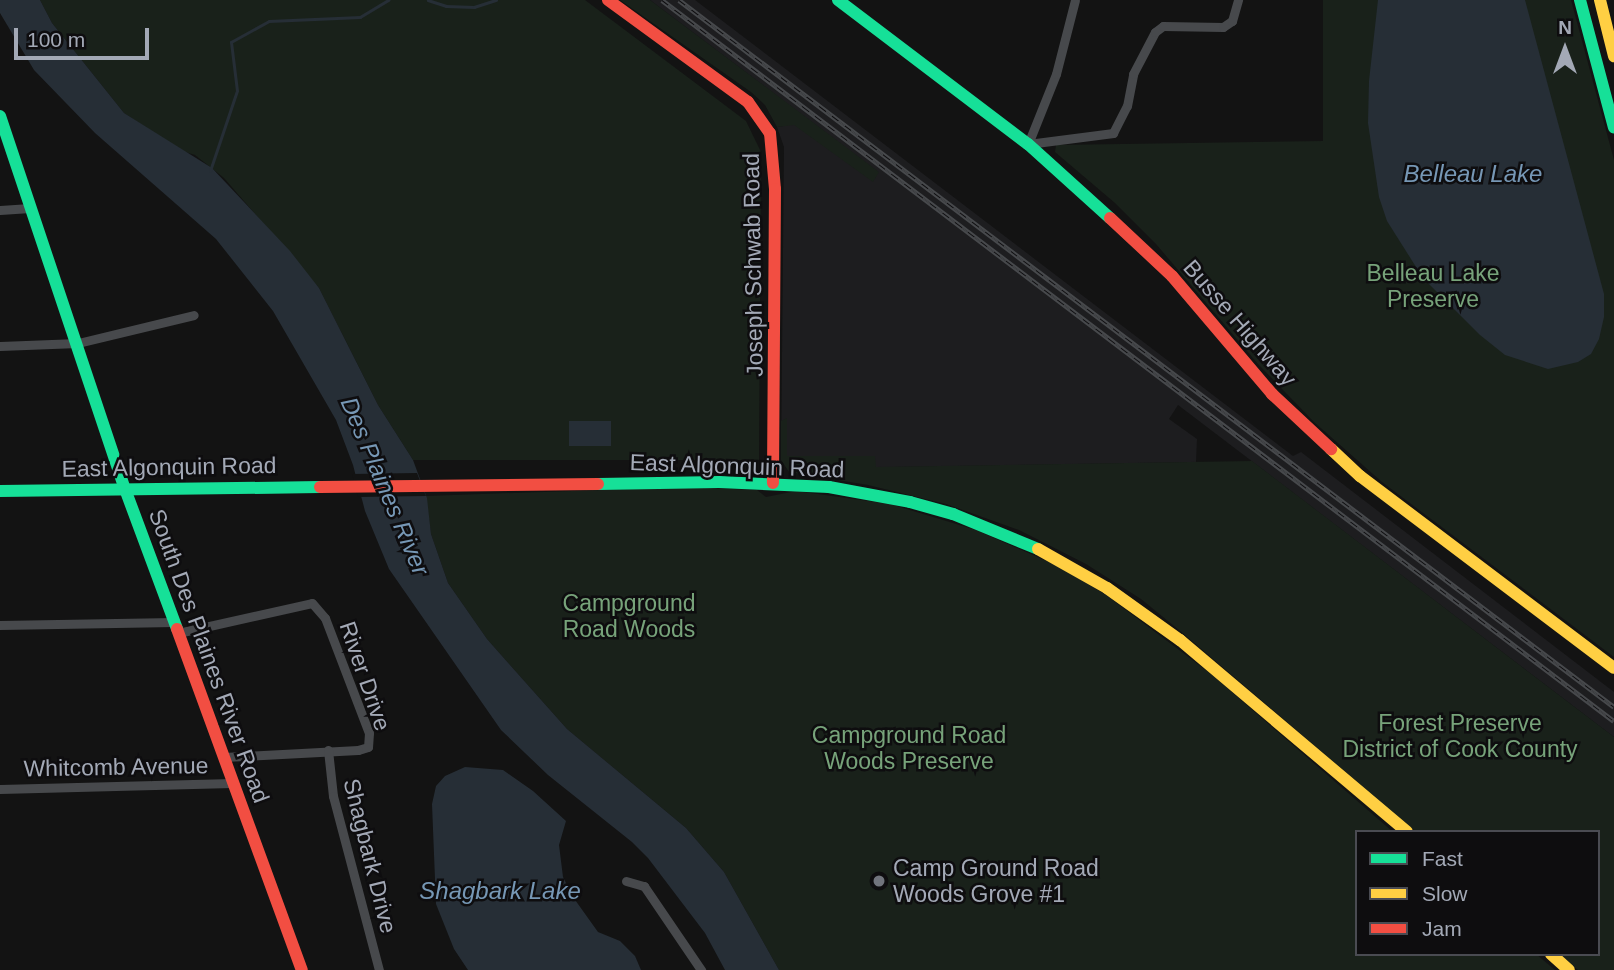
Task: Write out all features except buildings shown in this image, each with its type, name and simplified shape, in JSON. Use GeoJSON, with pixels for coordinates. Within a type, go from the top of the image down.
{"type":"FeatureCollection","features":[{"type":"Feature","properties":{"kind":"main road","name":"Joseph Schwab Road"},"geometry":{"type":"LineString","coordinates":[[608,0],[748,102],[770,133],[775,189],[773,483]]}},
{"type":"Feature","properties":{"kind":"main road","name":"Busse Highway"},"geometry":{"type":"LineString","coordinates":[[838,0],[1028,144],[1172,276],[1272,394],[1360,476],[1614,668]]}},
{"type":"Feature","properties":{"kind":"main road"},"geometry":{"type":"LineString","coordinates":[[1580,0],[1614,128]]}},
{"type":"Feature","properties":{"kind":"main road"},"geometry":{"type":"LineString","coordinates":[[1600,0],[1614,56]]}},
{"type":"Feature","properties":{"kind":"main road","name":"South Des Plaines River Road"},"geometry":{"type":"LineString","coordinates":[[0,116],[125,489],[302,970]]}},
{"type":"Feature","properties":{"kind":"main road","name":"East Algonquin Road"},"geometry":{"type":"LineString","coordinates":[[0,491],[773,483],[839,488],[910,502],[1003,532],[1057,557],[1107,587],[1180,640],[1405,830]]}},
{"type":"Feature","properties":{"kind":"main road"},"geometry":{"type":"LineString","coordinates":[[1553,956],[1569,970]]}},
{"type":"Feature","properties":{"kind":"street"},"geometry":{"type":"LineString","coordinates":[[1075,0],[1056,74],[1028,144],[1113,133],[1127,106],[1133,74],[1155,32],[1163,26],[1223,27],[1232,22],[1238,0]]}},
{"type":"Feature","properties":{"kind":"street"},"geometry":{"type":"LineString","coordinates":[[0,210],[30,208]]}},
{"type":"Feature","properties":{"kind":"street"},"geometry":{"type":"LineString","coordinates":[[0,346],[78,343],[194,315]]}},
{"type":"Feature","properties":{"kind":"street","name":"River Drive"},"geometry":{"type":"LineString","coordinates":[[176,627],[312,603],[325,618],[369,739],[368,747],[363,748],[223,757]]}},
{"type":"Feature","properties":{"kind":"street"},"geometry":{"type":"LineString","coordinates":[[0,625],[176,627]]}},
{"type":"Feature","properties":{"kind":"street","name":"Shagbark Drive"},"geometry":{"type":"LineString","coordinates":[[328,750],[333,796],[379,970]]}},
{"type":"Feature","properties":{"kind":"street","name":"Whitcomb Avenue"},"geometry":{"type":"LineString","coordinates":[[0,789],[232,783]]}},
{"type":"Feature","properties":{"kind":"street"},"geometry":{"type":"LineString","coordinates":[[626,881],[644,886],[701,970]]}},
{"type":"Feature","properties":{"kind":"shaded area"},"geometry":{"type":"Polygon","coordinates":[[[650,0],[695,0],[1293,456],[1301,452],[1614,692],[1614,737],[1178,405],[1169,419],[1197,439],[1196,462],[831,468],[781,460],[784,147],[777,127],[794,124],[873,181],[878,172],[650,0]]]}},
{"type":"Feature","properties":{"kind":"green space"},"geometry":{"type":"Polygon","coordinates":[[[40,0],[585,0],[746,121],[761,152],[759,460],[413,460],[378,405],[319,288],[224,178],[195,155],[182,151],[124,113],[52,23],[40,0]]]}},
{"type":"Feature","properties":{"kind":"green space"},"geometry":{"type":"Polygon","coordinates":[[[620,0],[650,0],[879,172],[873,182],[794,125],[777,127],[765,105],[751,92],[620,0]]]}},
{"type":"Feature","properties":{"kind":"green space","name":"Belleau Lake Preserve"},"geometry":{"type":"Polygon","coordinates":[[[1323,0],[1571,0],[1614,160],[1614,657],[1382,482],[1314,422],[1258,364],[1156,244],[1115,203],[1055,152],[1056,145],[1323,141],[1323,0]]]}},
{"type":"Feature","properties":{"kind":"green space","name":"Forest Preserve District of Cook County"},"geometry":{"type":"Polygon","coordinates":[[[787,418],[787,456],[875,456],[876,467],[1252,461],[1614,737],[1614,970],[1578,970],[1561,956],[1600,956],[1600,830],[1414,830],[1141,599],[1086,564],[1019,530],[946,504],[868,485],[789,472],[781,460],[781,421],[787,418]]]}},
{"type":"Feature","properties":{"kind":"green space","name":"Campground Road Woods Preserve"},"geometry":{"type":"Polygon","coordinates":[[[685,487],[757,490],[766,497],[796,491],[890,504],[976,530],[1058,566],[1106,595],[1211,674],[1391,830],[1355,830],[1355,956],[1538,956],[1555,970],[779,970],[724,872],[686,828],[567,729],[487,639],[448,583],[431,534],[426,496],[685,487]]]}},
{"type":"Feature","properties":{"kind":"water","name":"Des Plaines River"},"geometry":{"type":"Polygon","coordinates":[[[0,0],[40,0],[52,23],[124,113],[212,168],[290,251],[319,288],[378,405],[413,460],[427,498],[431,534],[448,583],[487,639],[567,729],[686,828],[724,872],[779,970],[725,970],[705,933],[648,858],[548,775],[501,730],[389,569],[365,511],[353,465],[336,420],[273,311],[216,239],[95,133],[34,70],[0,13],[0,0]]]}},
{"type":"Feature","properties":{"kind":"water","name":"Belleau Lake"},"geometry":{"type":"Polygon","coordinates":[[[1378,0],[1525,0],[1604,294],[1604,317],[1599,339],[1591,354],[1578,362],[1548,369],[1505,355],[1480,335],[1423,278],[1387,221],[1379,197],[1368,123],[1369,81],[1378,0]]]}},
{"type":"Feature","properties":{"kind":"water"},"geometry":{"type":"Polygon","coordinates":[[[569,421],[611,421],[611,446],[569,446],[569,421]]]}},
{"type":"Feature","properties":{"kind":"water","name":"Shagbark Lake"},"geometry":{"type":"Polygon","coordinates":[[[465,767],[503,770],[533,791],[566,821],[559,845],[563,877],[573,897],[598,932],[620,941],[635,956],[641,970],[468,970],[454,949],[436,904],[432,804],[436,786],[445,776],[465,767]]]}},
{"type":"Feature","properties":{"kind":"pier"},"geometry":{"type":"Polygon","coordinates":[[[417,473],[426,496],[358,497],[352,474],[417,473]]]}},
{"type":"Feature","properties":{"kind":"waterway"},"geometry":{"type":"LineString","coordinates":[[210,171],[237,91],[231,42],[269,21],[360,17],[388,0]]}},
{"type":"Feature","properties":{"kind":"waterway"},"geometry":{"type":"LineString","coordinates":[[428,0],[446,6],[474,7],[496,0]]}},
{"type":"Feature","properties":{"kind":"railway"},"geometry":{"type":"LineString","coordinates":[[662,0],[1614,721]]}},
{"type":"Feature","properties":{"kind":"railway"},"geometry":{"type":"LineString","coordinates":[[679,0],[1614,707]]}},
{"type":"Feature","properties":{"kind":"traffic: fast"},"geometry":{"type":"LineString","coordinates":[[838,0],[1028,144],[1110,218]]}},
{"type":"Feature","properties":{"kind":"traffic: fast"},"geometry":{"type":"LineString","coordinates":[[1580,0],[1614,128]]}},
{"type":"Feature","properties":{"kind":"traffic: fast"},"geometry":{"type":"LineString","coordinates":[[0,116],[125,489],[177,629]]}},
{"type":"Feature","properties":{"kind":"traffic: fast"},"geometry":{"type":"LineString","coordinates":[[598,484],[719,482],[829,487],[910,502],[953,514],[1038,549]]}},
{"type":"Feature","properties":{"kind":"traffic: fast"},"geometry":{"type":"LineString","coordinates":[[0,491],[320,487]]}},
{"type":"Feature","properties":{"kind":"traffic: slow"},"geometry":{"type":"LineString","coordinates":[[1600,0],[1614,56]]}},
{"type":"Feature","properties":{"kind":"traffic: slow"},"geometry":{"type":"LineString","coordinates":[[1331,449],[1360,476],[1614,668]]}},
{"type":"Feature","properties":{"kind":"traffic: slow"},"geometry":{"type":"LineString","coordinates":[[1038,549],[1107,588],[1180,640],[1405,830]]}},
{"type":"Feature","properties":{"kind":"traffic: slow"},"geometry":{"type":"LineString","coordinates":[[1553,956],[1569,970]]}},
{"type":"Feature","properties":{"kind":"traffic: jam"},"geometry":{"type":"LineString","coordinates":[[608,0],[748,102],[770,133],[775,189],[773,483]]}},
{"type":"Feature","properties":{"kind":"traffic: jam"},"geometry":{"type":"LineString","coordinates":[[1110,218],[1172,276],[1272,394],[1331,449]]}},
{"type":"Feature","properties":{"kind":"traffic: jam"},"geometry":{"type":"LineString","coordinates":[[320,487],[598,484]]}},
{"type":"Feature","properties":{"kind":"traffic: jam"},"geometry":{"type":"LineString","coordinates":[[177,629],[302,970]]}},
{"type":"Feature","properties":{"kind":"place","name":"Camp Ground Road Woods Grove #1"},"geometry":{"type":"Point","coordinates":[879,881]}},
{"type":"Feature","properties":{"kind":"park label","name":"Campground Road Woods"},"geometry":{"type":"Point","coordinates":[629,616]}}]}
